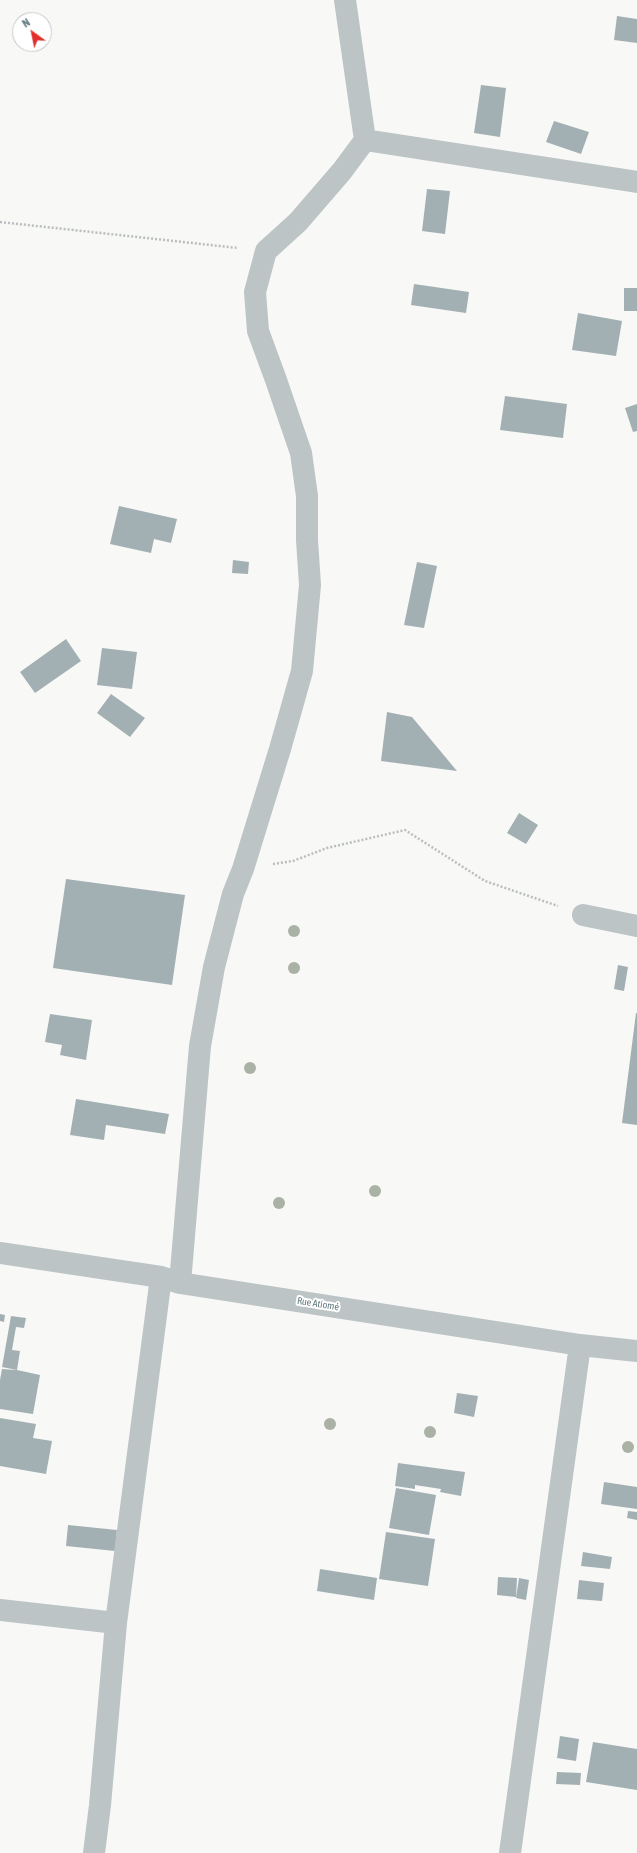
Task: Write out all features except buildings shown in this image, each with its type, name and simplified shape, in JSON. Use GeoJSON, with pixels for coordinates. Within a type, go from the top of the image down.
{"type":"FeatureCollection","features":[{"type":"Feature","properties":{"kind":"street"},"geometry":{"type":"LineString","coordinates":[[94,1853],[100,1805],[116,1624],[171,1280],[200,1046],[214,967],[233,894],[243,869],[302,671],[310,585],[307,540],[307,496],[301,453],[258,332],[255,292],[266,251],[298,222],[342,171],[365,140],[345,0]]}},
{"type":"Feature","properties":{"kind":"street"},"geometry":{"type":"LineString","coordinates":[[365,140],[637,182]]}},
{"type":"Feature","properties":{"kind":"street"},"geometry":{"type":"LineString","coordinates":[[584,915],[637,926]]}},
{"type":"Feature","properties":{"kind":"street","name":"Rue Atiomé"},"geometry":{"type":"LineString","coordinates":[[0,1253],[580,1345],[637,1351]]}},
{"type":"Feature","properties":{"kind":"street"},"geometry":{"type":"LineString","coordinates":[[510,1853],[580,1345]]}},
{"type":"Feature","properties":{"kind":"street"},"geometry":{"type":"LineString","coordinates":[[0,1610],[116,1624]]}},
{"type":"Feature","properties":{"kind":"path"},"geometry":{"type":"LineString","coordinates":[[0,222],[266,251]]}},
{"type":"Feature","properties":{"kind":"path"},"geometry":{"type":"LineString","coordinates":[[243,869],[293,861],[327,848],[405,830],[485,881],[584,915]]}}]}
